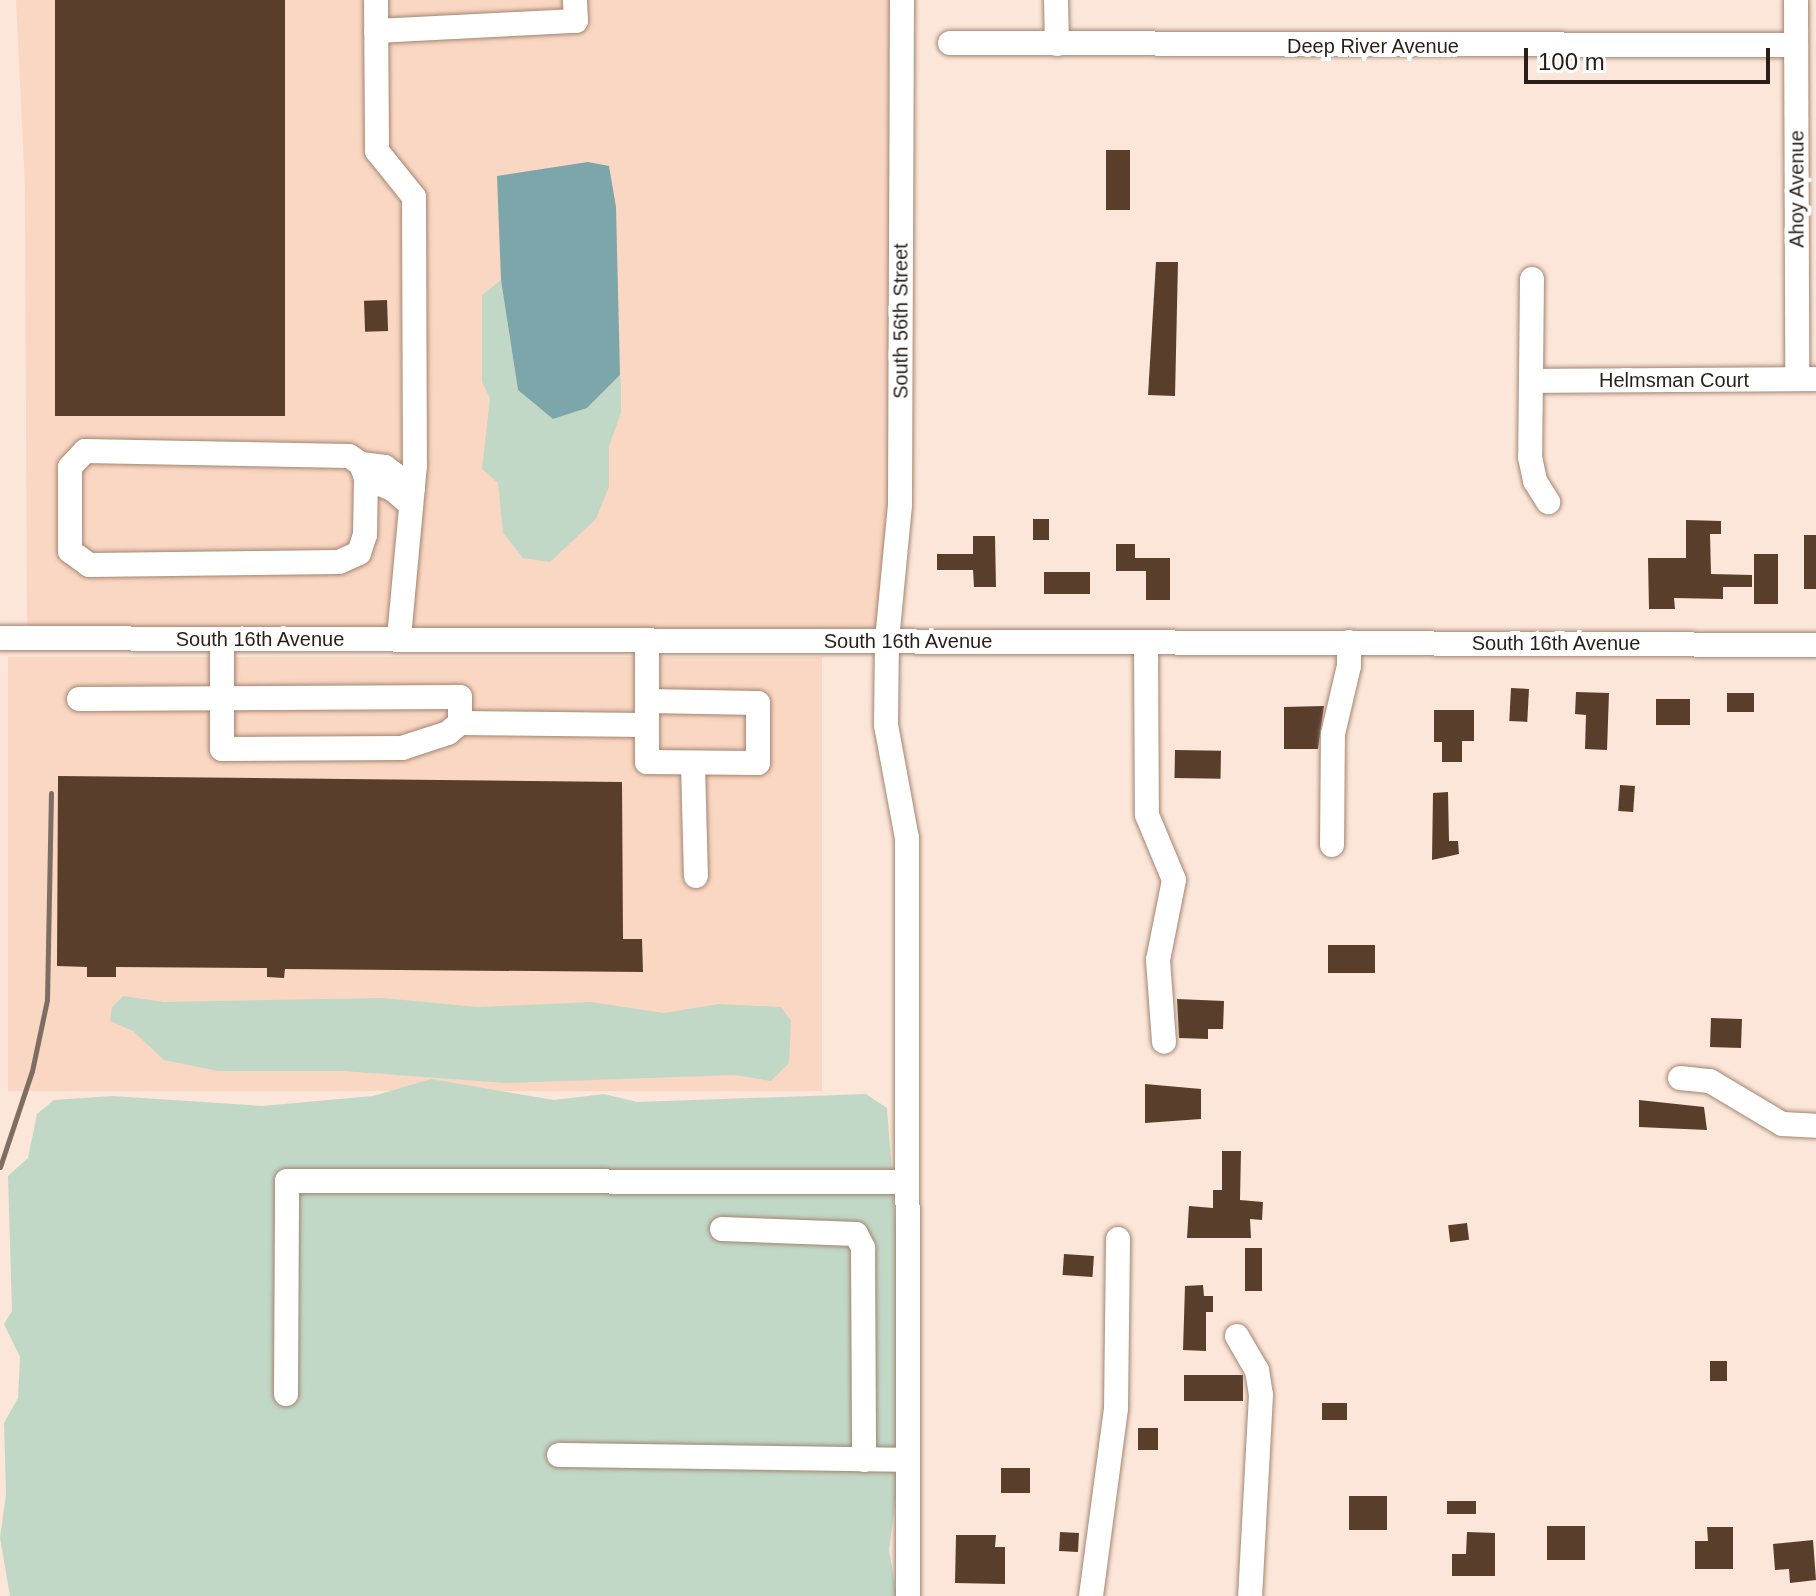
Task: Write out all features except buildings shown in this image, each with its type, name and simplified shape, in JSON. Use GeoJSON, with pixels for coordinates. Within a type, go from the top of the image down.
{"type":"FeatureCollection","features":[{"type":"Feature","properties":{"kind":"street"},"geometry":{"type":"LineString","coordinates":[[376,0],[377,151],[414,197],[412,496],[399,639]]}},
{"type":"Feature","properties":{"kind":"street"},"geometry":{"type":"LineString","coordinates":[[376,31],[576,21],[575,0]]}},
{"type":"Feature","properties":{"kind":"street","name":"South 56th Street"},"geometry":{"type":"LineString","coordinates":[[902,0],[900,505],[887,641],[886,725],[907,838],[908,1596]]}},
{"type":"Feature","properties":{"kind":"street"},"geometry":{"type":"LineString","coordinates":[[1056,0],[1057,44]]}},
{"type":"Feature","properties":{"kind":"street","name":"Ahoy Avenue"},"geometry":{"type":"LineString","coordinates":[[1796,0],[1807,379]]}},
{"type":"Feature","properties":{"kind":"street","name":"Deep River Avenue"},"geometry":{"type":"LineString","coordinates":[[950,43],[1796,45]]}},
{"type":"Feature","properties":{"kind":"street"},"geometry":{"type":"LineString","coordinates":[[1532,279],[1530,457],[1535,481],[1548,502]]}},
{"type":"Feature","properties":{"kind":"street","name":"Helmsman Court"},"geometry":{"type":"LineString","coordinates":[[1532,381],[1807,379]]}},
{"type":"Feature","properties":{"kind":"street"},"geometry":{"type":"LineString","coordinates":[[85,451],[349,456],[363,471],[365,535],[359,553],[339,562],[89,565],[70,551],[70,467],[85,451]]}},
{"type":"Feature","properties":{"kind":"street"},"geometry":{"type":"LineString","coordinates":[[363,471],[385,467],[412,496]]}},
{"type":"Feature","properties":{"kind":"street","name":"South 16th Avenue"},"geometry":{"type":"LineString","coordinates":[[0,638],[1816,645]]}},
{"type":"Feature","properties":{"kind":"street"},"geometry":{"type":"LineString","coordinates":[[222,639],[222,749],[402,748],[448,733],[460,723],[647,713],[758,703],[758,763],[647,762],[647,713],[647,640]]}},
{"type":"Feature","properties":{"kind":"street"},"geometry":{"type":"LineString","coordinates":[[1146,642],[1147,815],[1174,880],[1158,960],[1164,1042]]}},
{"type":"Feature","properties":{"kind":"street"},"geometry":{"type":"LineString","coordinates":[[1332,845],[1333,734],[1349,666],[1349,642]]}},
{"type":"Feature","properties":{"kind":"street"},"geometry":{"type":"LineString","coordinates":[[79,699],[222,695],[460,697],[460,723]]}},
{"type":"Feature","properties":{"kind":"street"},"geometry":{"type":"LineString","coordinates":[[693,764],[696,876]]}},
{"type":"Feature","properties":{"kind":"street"},"geometry":{"type":"LineString","coordinates":[[1680,1078],[1710,1081],[1782,1124],[1816,1126]]}},
{"type":"Feature","properties":{"kind":"street"},"geometry":{"type":"LineString","coordinates":[[286,1394],[287,1181],[906,1182]]}},
{"type":"Feature","properties":{"kind":"street"},"geometry":{"type":"LineString","coordinates":[[722,1229],[856,1234],[863,1248],[864,1460]]}},
{"type":"Feature","properties":{"kind":"street"},"geometry":{"type":"LineString","coordinates":[[1091,1596],[1116,1408],[1118,1239]]}},
{"type":"Feature","properties":{"kind":"street"},"geometry":{"type":"LineString","coordinates":[[1237,1336],[1257,1370],[1261,1395],[1250,1596]]}},
{"type":"Feature","properties":{"kind":"street"},"geometry":{"type":"LineString","coordinates":[[559,1455],[908,1460]]}},
{"type":"Feature","properties":{"kind":"shaded area"},"geometry":{"type":"Polygon","coordinates":[[[16,0],[892,0],[892,501],[879,635],[27,631],[25,187],[16,0]]]}},
{"type":"Feature","properties":{"kind":"shaded area"},"geometry":{"type":"Polygon","coordinates":[[[8,657],[822,657],[822,1091],[8,1091],[8,657]]]}},
{"type":"Feature","properties":{"kind":"green space"},"geometry":{"type":"Polygon","coordinates":[[[501,280],[518,390],[553,419],[587,408],[620,375],[621,413],[609,446],[609,487],[596,519],[550,562],[523,558],[503,533],[498,483],[482,469],[490,398],[482,382],[482,295],[501,280]]]}},
{"type":"Feature","properties":{"kind":"green space"},"geometry":{"type":"Polygon","coordinates":[[[123,996],[164,1002],[383,998],[477,1007],[591,1002],[664,1013],[719,1004],[781,1007],[791,1021],[789,1063],[771,1081],[735,1075],[506,1083],[343,1071],[218,1071],[164,1060],[133,1031],[110,1021],[112,1007],[123,996]]]}},
{"type":"Feature","properties":{"kind":"green space"},"geometry":{"type":"Polygon","coordinates":[[[431,1079],[554,1100],[604,1094],[637,1102],[866,1094],[887,1108],[900,1280],[896,1496],[889,1550],[897,1596],[10,1596],[0,1538],[6,1494],[4,1423],[18,1398],[20,1357],[4,1324],[12,1311],[8,1176],[28,1158],[37,1114],[54,1100],[112,1096],[262,1106],[373,1096],[431,1079]]]}},
{"type":"Feature","properties":{"kind":"water"},"geometry":{"type":"Polygon","coordinates":[[[588,162],[609,166],[616,207],[620,375],[587,408],[553,419],[518,390],[501,280],[497,176],[588,162]]]}},
{"type":"Feature","properties":{"kind":"railway"},"geometry":{"type":"LineString","coordinates":[[0,1167],[32,1071],[47,1000],[51,793]]}}]}
